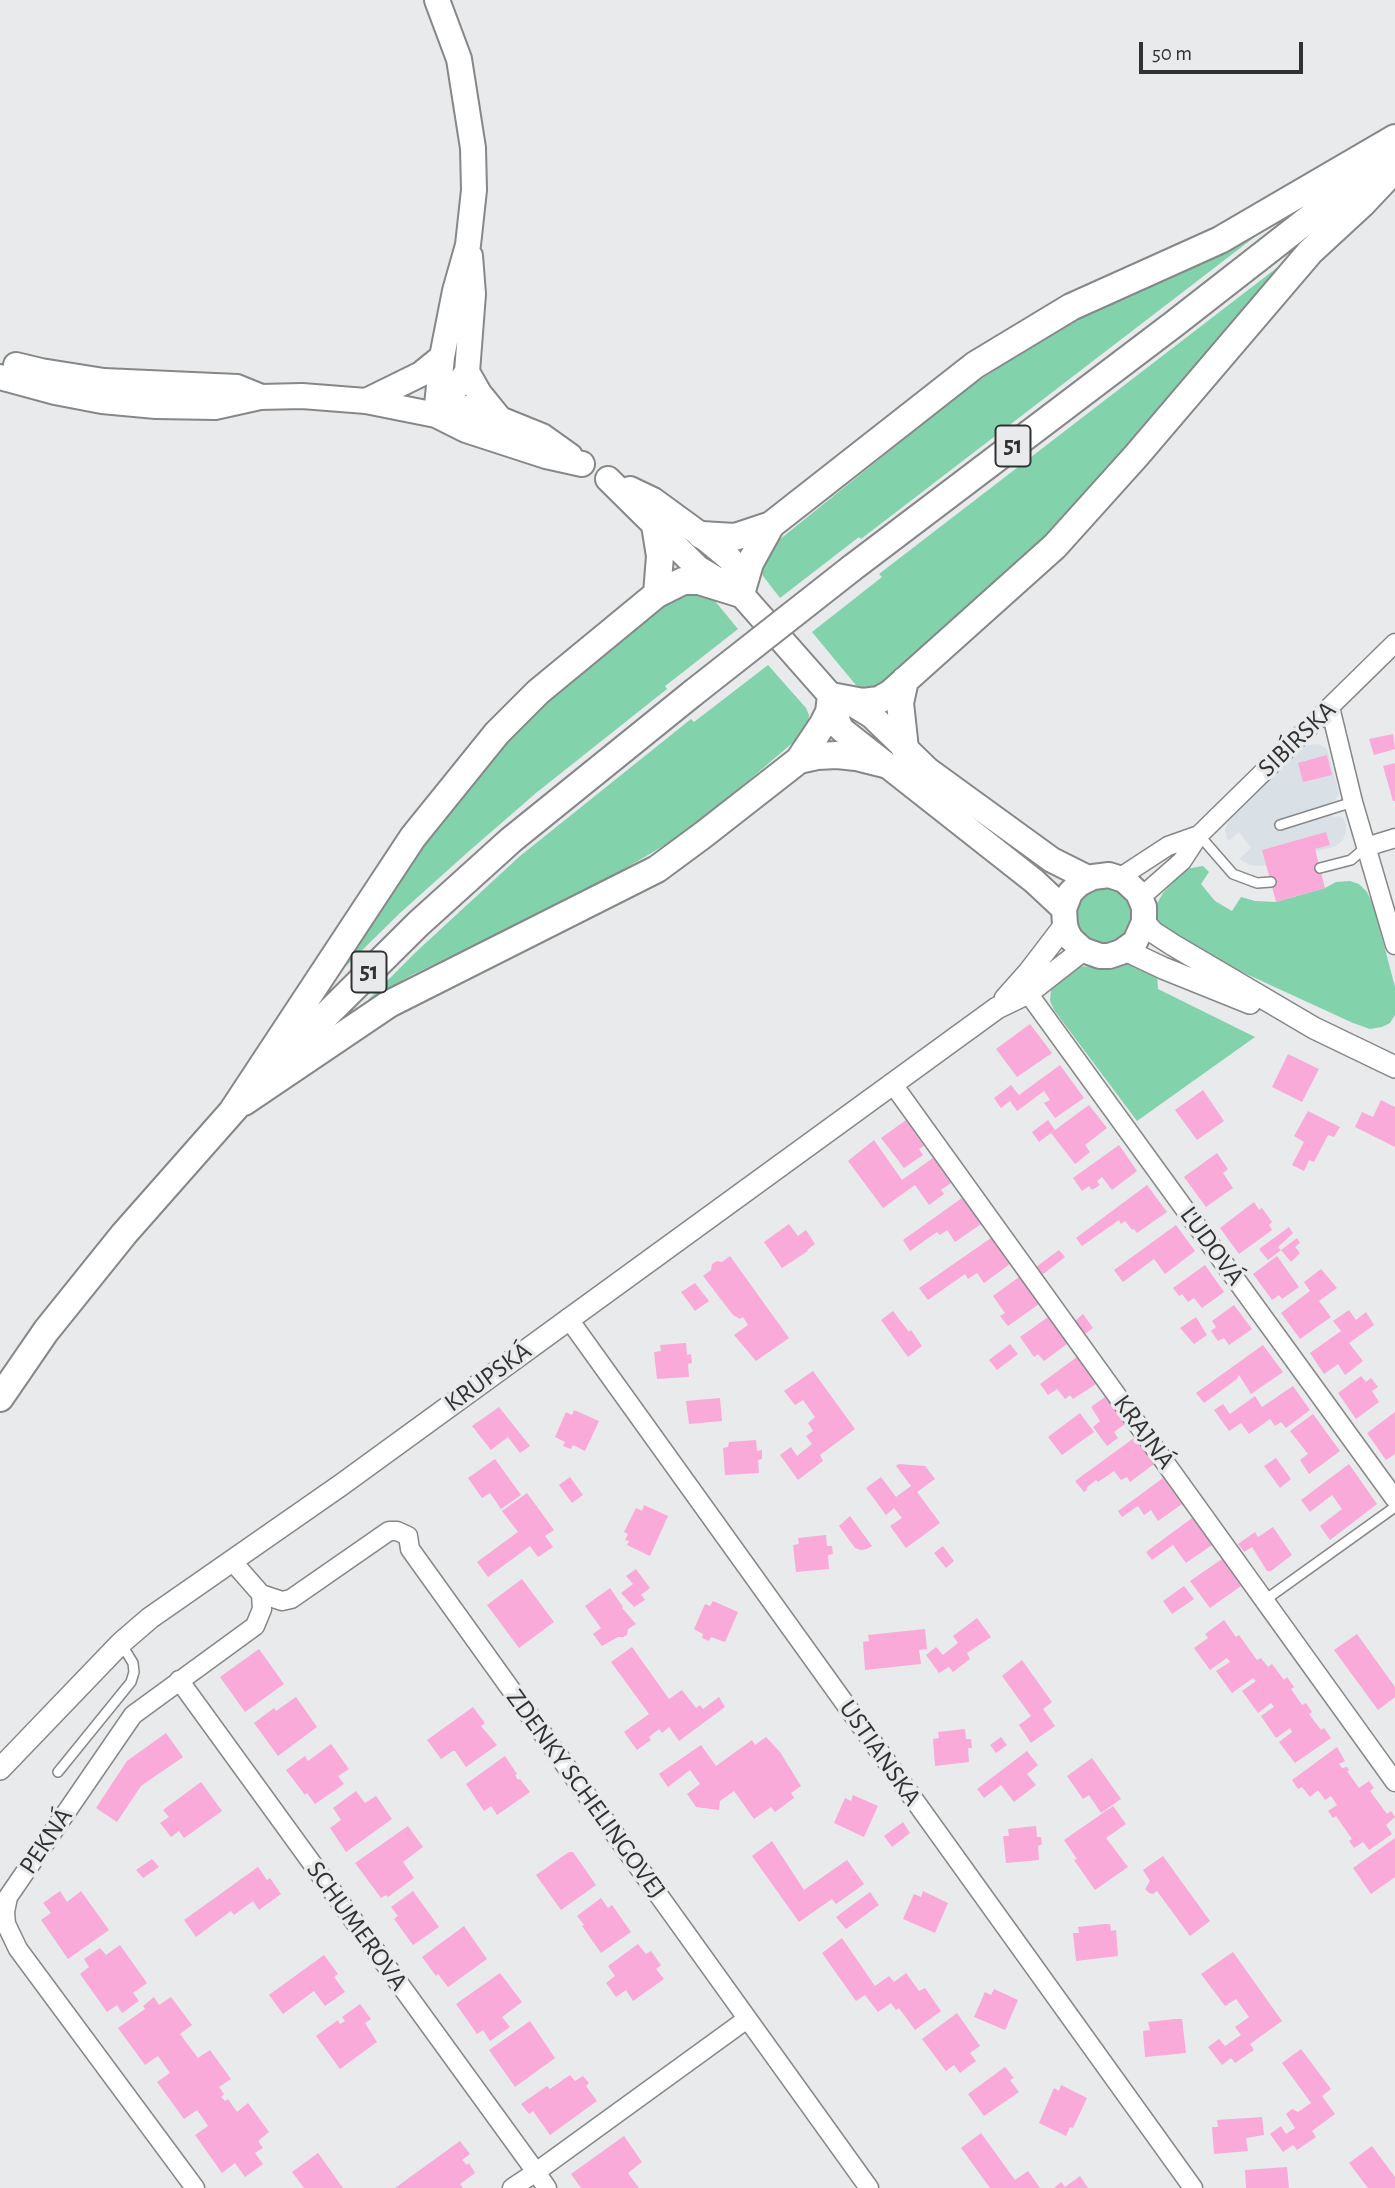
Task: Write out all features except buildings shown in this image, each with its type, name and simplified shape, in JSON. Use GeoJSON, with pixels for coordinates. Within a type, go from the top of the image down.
{"type":"FeatureCollection","features":[{"type":"Feature","properties":{"kind":"main road"},"geometry":{"type":"LineString","coordinates":[[436,415],[442,357],[454,291],[468,245],[474,190],[473,148],[459,59],[437,0]]}},
{"type":"Feature","properties":{"kind":"main road"},"geometry":{"type":"LineString","coordinates":[[701,535],[735,537],[771,525],[975,365],[1071,307],[1220,240],[1395,138]]}},
{"type":"Feature","properties":{"kind":"main road","name":"51"},"geometry":{"type":"LineString","coordinates":[[0,1398],[46,1331],[124,1234],[233,1110],[428,914],[511,840],[852,568],[1174,324],[1395,152]]}},
{"type":"Feature","properties":{"kind":"main road"},"geometry":{"type":"LineString","coordinates":[[831,696],[863,702],[879,700],[891,693],[1055,546],[1136,456],[1310,252],[1395,169]]}},
{"type":"Feature","properties":{"kind":"main road"},"geometry":{"type":"LineString","coordinates":[[436,415],[467,372],[473,294],[468,245]]}},
{"type":"Feature","properties":{"kind":"main road"},"geometry":{"type":"LineString","coordinates":[[366,401],[421,374],[442,357]]}},
{"type":"Feature","properties":{"kind":"main road"},"geometry":{"type":"LineString","coordinates":[[0,361],[104,381],[237,387],[260,397]]}},
{"type":"Feature","properties":{"kind":"main road"},"geometry":{"type":"LineString","coordinates":[[467,372],[479,393],[500,419]]}},
{"type":"Feature","properties":{"kind":"main road"},"geometry":{"type":"LineString","coordinates":[[0,377],[102,401],[156,406],[215,407],[260,397],[302,396],[366,401],[436,415],[466,430],[546,456],[582,464]]}},
{"type":"Feature","properties":{"kind":"main road"},"geometry":{"type":"LineString","coordinates":[[436,415],[453,408],[465,408],[500,419],[542,436],[608,479],[653,500],[730,559],[738,571],[741,593]]}},
{"type":"Feature","properties":{"kind":"main road"},"geometry":{"type":"LineString","coordinates":[[608,479],[698,568],[741,593],[831,696],[841,729],[928,770],[1052,860],[1088,878]]}},
{"type":"Feature","properties":{"kind":"main road"},"geometry":{"type":"LineString","coordinates":[[655,525],[660,556],[657,593]]}},
{"type":"Feature","properties":{"kind":"main road"},"geometry":{"type":"LineString","coordinates":[[741,593],[750,563],[771,525]]}},
{"type":"Feature","properties":{"kind":"main road"},"geometry":{"type":"LineString","coordinates":[[233,1110],[413,836],[497,733],[538,692],[657,593],[683,581],[699,581],[741,593]]}},
{"type":"Feature","properties":{"kind":"main road"},"geometry":{"type":"LineString","coordinates":[[895,756],[905,680]]}},
{"type":"Feature","properties":{"kind":"main road"},"geometry":{"type":"LineString","coordinates":[[233,1110],[389,1004],[657,869],[799,760],[829,712],[831,696]]}},
{"type":"Feature","properties":{"kind":"main road"},"geometry":{"type":"LineString","coordinates":[[799,760],[837,755],[895,756],[1034,881],[1064,917],[1071,939],[1083,950],[1100,956],[1109,956],[1125,950],[1138,938],[1144,922],[1140,898],[1132,886],[1119,878],[1104,875],[1088,878],[1074,888],[1064,917]]}},
{"type":"Feature","properties":{"kind":"street","name":"SIBÍRSKA"},"geometry":{"type":"LineString","coordinates":[[1140,898],[1182,861],[1199,835],[1395,643]]}},
{"type":"Feature","properties":{"kind":"street"},"geometry":{"type":"LineString","coordinates":[[1330,707],[1353,802],[1395,945]]}},
{"type":"Feature","properties":{"kind":"street","name":"SIBÍRSKA"},"geometry":{"type":"LineString","coordinates":[[1119,878],[1168,846],[1199,835]]}},
{"type":"Feature","properties":{"kind":"street"},"geometry":{"type":"LineString","coordinates":[[1366,847],[1395,838]]}},
{"type":"Feature","properties":{"kind":"street","name":"KRUPSKÁ"},"geometry":{"type":"LineString","coordinates":[[997,1008],[1028,972],[1064,917]]}},
{"type":"Feature","properties":{"kind":"street"},"geometry":{"type":"LineString","coordinates":[[1144,922],[1173,946],[1314,1028]]}},
{"type":"Feature","properties":{"kind":"street","name":"KRUPSKÁ"},"geometry":{"type":"LineString","coordinates":[[0,1769],[121,1643],[150,1618],[341,1485],[892,1083],[997,1008],[1028,993],[1083,950]]}},
{"type":"Feature","properties":{"kind":"street"},"geometry":{"type":"LineString","coordinates":[[1125,950],[1163,968],[1314,1028],[1395,1067]]}},
{"type":"Feature","properties":{"kind":"street","name":"ĽUDOVÁ"},"geometry":{"type":"LineString","coordinates":[[1028,993],[1395,1499]]}},
{"type":"Feature","properties":{"kind":"street","name":"KRAJNÁ"},"geometry":{"type":"LineString","coordinates":[[892,1083],[1395,1782]]}},
{"type":"Feature","properties":{"kind":"street","name":"USTIANSKA"},"geometry":{"type":"LineString","coordinates":[[568,1318],[1193,2188]]}},
{"type":"Feature","properties":{"kind":"street","name":"ZDENKY SCHELINGOVEJ"},"geometry":{"type":"LineString","coordinates":[[261,1594],[282,1601],[291,1599],[389,1531],[408,1536],[410,1549],[869,2188]]}},
{"type":"Feature","properties":{"kind":"street"},"geometry":{"type":"LineString","coordinates":[[232,1561],[261,1594]]}},
{"type":"Feature","properties":{"kind":"street","name":"PEKNÁ"},"geometry":{"type":"LineString","coordinates":[[195,2188],[18,1949],[6,1924],[5,1912],[8,1898],[133,1715],[255,1626],[262,1609],[261,1594]]}},
{"type":"Feature","properties":{"kind":"street","name":"SCHUMEROVA"},"geometry":{"type":"LineString","coordinates":[[179,1680],[547,2188]]}},
{"type":"Feature","properties":{"kind":"street"},"geometry":{"type":"LineString","coordinates":[[512,2188],[747,2019]]}},
{"type":"Feature","properties":{"kind":"lane"},"geometry":{"type":"LineString","coordinates":[[1280,825],[1353,802]]}},
{"type":"Feature","properties":{"kind":"lane"},"geometry":{"type":"LineString","coordinates":[[1199,835],[1233,874],[1257,883],[1271,882]]}},
{"type":"Feature","properties":{"kind":"lane"},"geometry":{"type":"LineString","coordinates":[[1320,868],[1351,860],[1366,847]]}},
{"type":"Feature","properties":{"kind":"lane"},"geometry":{"type":"LineString","coordinates":[[1265,1600],[1395,1507]]}},
{"type":"Feature","properties":{"kind":"lane"},"geometry":{"type":"LineString","coordinates":[[58,1772],[131,1682],[133,1663],[121,1643]]}},
{"type":"Feature","properties":{"kind":"shaded area"},"geometry":{"type":"Polygon","coordinates":[[[1319,744],[1327,749],[1339,792],[1336,800],[1329,803],[1333,817],[1339,816],[1346,824],[1343,840],[1336,846],[1263,866],[1250,865],[1239,859],[1251,848],[1239,832],[1228,841],[1225,830],[1228,822],[1298,750],[1319,744]]]}},
{"type":"Feature","properties":{"kind":"green space"},"geometry":{"type":"Polygon","coordinates":[[[1265,229],[780,598],[763,576],[760,564],[769,548],[965,390],[1033,344],[1089,312],[1265,229]]]}},
{"type":"Feature","properties":{"kind":"green space"},"geometry":{"type":"Polygon","coordinates":[[[1287,260],[1071,512],[1012,570],[884,685],[872,690],[862,690],[855,684],[812,632],[882,577],[879,574],[1287,260]]]}},
{"type":"Feature","properties":{"kind":"green space"},"geometry":{"type":"Polygon","coordinates":[[[692,589],[710,595],[738,629],[536,793],[400,913],[345,967],[423,842],[498,747],[594,658],[682,593],[692,589]]]}},
{"type":"Feature","properties":{"kind":"green space"},"geometry":{"type":"Polygon","coordinates":[[[768,665],[806,708],[809,715],[808,726],[796,740],[728,798],[668,843],[596,886],[412,975],[368,1000],[520,856],[691,719],[694,722],[768,665]]]}},
{"type":"Feature","properties":{"kind":"green space"},"geometry":{"type":"Polygon","coordinates":[[[1203,866],[1209,872],[1201,884],[1215,901],[1232,911],[1241,897],[1276,902],[1325,888],[1336,882],[1350,881],[1359,884],[1367,892],[1374,907],[1395,987],[1395,1015],[1390,1023],[1370,1029],[1353,1023],[1194,950],[1157,924],[1156,905],[1163,893],[1186,869],[1203,866]]]}},
{"type":"Feature","properties":{"kind":"green space"},"geometry":{"type":"Polygon","coordinates":[[[1097,885],[1117,888],[1130,902],[1132,911],[1129,930],[1114,943],[1105,945],[1095,944],[1079,934],[1074,904],[1097,885]]]}},
{"type":"Feature","properties":{"kind":"green space"},"geometry":{"type":"Polygon","coordinates":[[[1128,964],[1157,973],[1158,989],[1255,1037],[1137,1121],[1050,1001],[1051,990],[1057,980],[1080,966],[1103,968],[1128,964]]]}}]}
